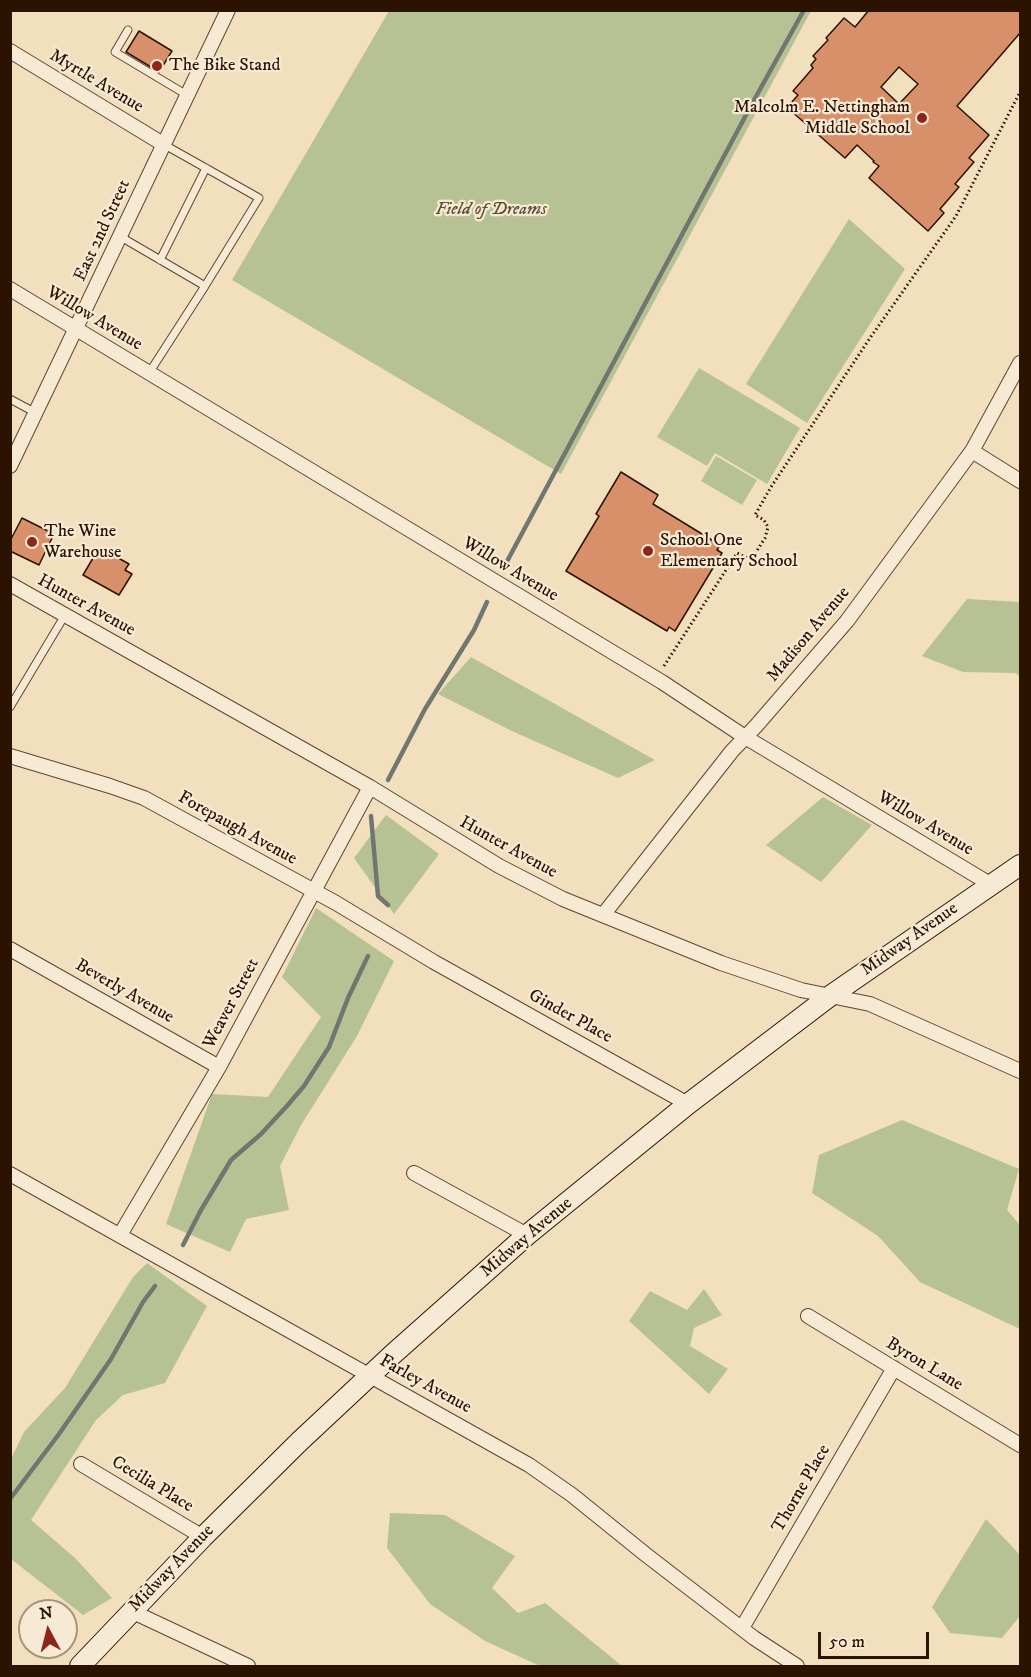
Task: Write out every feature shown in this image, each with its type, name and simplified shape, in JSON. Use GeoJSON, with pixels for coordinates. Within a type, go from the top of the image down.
{"type":"FeatureCollection","features":[{"type":"Feature","properties":{"kind":"street","name":"East 2nd Street"},"geometry":{"type":"LineString","coordinates":[[10,466],[228,10]]}},
{"type":"Feature","properties":{"kind":"street","name":"Myrtle Avenue"},"geometry":{"type":"LineString","coordinates":[[10,51],[163,144]]}},
{"type":"Feature","properties":{"kind":"street","name":"Willow Avenue"},"geometry":{"type":"LineString","coordinates":[[10,289],[662,682],[745,737],[990,884]]}},
{"type":"Feature","properties":{"kind":"street","name":"Madison Avenue"},"geometry":{"type":"LineString","coordinates":[[603,915],[732,751],[847,621],[972,451],[1020,363]]}},
{"type":"Feature","properties":{"kind":"street"},"geometry":{"type":"LineString","coordinates":[[972,451],[1020,481]]}},
{"type":"Feature","properties":{"kind":"street","name":"Hunter Avenue"},"geometry":{"type":"LineString","coordinates":[[10,584],[370,787],[499,866],[563,898],[721,963],[801,990],[870,1004],[1020,1071]]}},
{"type":"Feature","properties":{"kind":"street","name":"Forepaugh Avenue"},"geometry":{"type":"LineString","coordinates":[[10,756],[144,798],[314,891],[434,962]]}},
{"type":"Feature","properties":{"kind":"street","name":"Weaver Street"},"geometry":{"type":"LineString","coordinates":[[120,1235],[219,1067],[370,787]]}},
{"type":"Feature","properties":{"kind":"street","name":"Midway Avenue"},"geometry":{"type":"LineString","coordinates":[[80,1666],[203,1537],[300,1441],[527,1235],[688,1104],[830,996],[1020,865]]}},
{"type":"Feature","properties":{"kind":"street","name":"Beverly Avenue"},"geometry":{"type":"LineString","coordinates":[[10,949],[219,1067]]}},
{"type":"Feature","properties":{"kind":"street","name":"Ginder Place"},"geometry":{"type":"LineString","coordinates":[[434,962],[688,1104]]}},
{"type":"Feature","properties":{"kind":"street"},"geometry":{"type":"LineString","coordinates":[[414,1173],[527,1235]]}},
{"type":"Feature","properties":{"kind":"street","name":"Farley Avenue"},"geometry":{"type":"LineString","coordinates":[[10,1174],[538,1471],[572,1495],[742,1629],[797,1666]]}},
{"type":"Feature","properties":{"kind":"street","name":"Byron Lane"},"geometry":{"type":"LineString","coordinates":[[808,1316],[1020,1445]]}},
{"type":"Feature","properties":{"kind":"street","name":"Thorne Place"},"geometry":{"type":"LineString","coordinates":[[742,1629],[894,1368]]}},
{"type":"Feature","properties":{"kind":"street","name":"Cecilia Place"},"geometry":{"type":"LineString","coordinates":[[81,1464],[203,1537]]}},
{"type":"Feature","properties":{"kind":"street"},"geometry":{"type":"LineString","coordinates":[[131,1611],[248,1666]]}},
{"type":"Feature","properties":{"kind":"lane"},"geometry":{"type":"LineString","coordinates":[[128,30],[115,52],[187,95]]}},
{"type":"Feature","properties":{"kind":"lane"},"geometry":{"type":"LineString","coordinates":[[149,373],[260,198],[163,144]]}},
{"type":"Feature","properties":{"kind":"lane"},"geometry":{"type":"LineString","coordinates":[[160,260],[206,168]]}},
{"type":"Feature","properties":{"kind":"lane"},"geometry":{"type":"LineString","coordinates":[[121,237],[205,286]]}},
{"type":"Feature","properties":{"kind":"lane"},"geometry":{"type":"LineString","coordinates":[[10,399],[36,413]]}},
{"type":"Feature","properties":{"kind":"lane"},"geometry":{"type":"LineString","coordinates":[[10,707],[64,615]]}},
{"type":"Feature","properties":{"kind":"path"},"geometry":{"type":"LineString","coordinates":[[662,668],[737,553],[751,560],[765,538],[768,527],[764,520],[755,515],[771,487],[870,338],[956,216],[1020,92]]}},
{"type":"Feature","properties":{"kind":"green space","name":"Field of Dreams"},"geometry":{"type":"Polygon","coordinates":[[[389,11],[811,11],[561,474],[232,280],[389,11]]]}},
{"type":"Feature","properties":{"kind":"green space"},"geometry":{"type":"Polygon","coordinates":[[[849,219],[905,269],[807,423],[746,384],[849,219]]]}},
{"type":"Feature","properties":{"kind":"green space"},"geometry":{"type":"Polygon","coordinates":[[[699,368],[800,428],[767,484],[715,453],[707,466],[657,437],[699,368]]]}},
{"type":"Feature","properties":{"kind":"green space"},"geometry":{"type":"Polygon","coordinates":[[[716,456],[757,480],[742,505],[701,481],[716,456]]]}},
{"type":"Feature","properties":{"kind":"green space"},"geometry":{"type":"Polygon","coordinates":[[[967,599],[1020,602],[1020,677],[1016,673],[963,672],[922,656],[967,599]]]}},
{"type":"Feature","properties":{"kind":"green space"},"geometry":{"type":"Polygon","coordinates":[[[471,657],[655,760],[618,778],[514,732],[438,694],[471,657]]]}},
{"type":"Feature","properties":{"kind":"green space"},"geometry":{"type":"Polygon","coordinates":[[[823,797],[872,825],[821,882],[766,845],[823,797]]]}},
{"type":"Feature","properties":{"kind":"green space"},"geometry":{"type":"Polygon","coordinates":[[[386,815],[439,854],[394,914],[354,858],[386,815]]]}},
{"type":"Feature","properties":{"kind":"green space"},"geometry":{"type":"Polygon","coordinates":[[[316,908],[394,961],[357,1036],[301,1125],[280,1166],[289,1210],[246,1219],[230,1252],[166,1224],[212,1094],[268,1097],[321,1017],[282,977],[316,908]]]}},
{"type":"Feature","properties":{"kind":"green space"},"geometry":{"type":"Polygon","coordinates":[[[902,1120],[1019,1169],[1007,1210],[1020,1225],[1020,1329],[920,1282],[878,1236],[812,1193],[819,1155],[902,1120]]]}},
{"type":"Feature","properties":{"kind":"green space"},"geometry":{"type":"Polygon","coordinates":[[[147,1263],[207,1306],[165,1383],[123,1395],[96,1420],[31,1520],[75,1558],[112,1598],[83,1615],[78,1611],[78,1599],[62,1599],[11,1559],[11,1459],[24,1432],[65,1388],[133,1277],[147,1263]]]}},
{"type":"Feature","properties":{"kind":"green space"},"geometry":{"type":"Polygon","coordinates":[[[704,1289],[722,1315],[694,1328],[690,1346],[728,1369],[709,1394],[629,1321],[650,1291],[687,1310],[704,1289]]]}},
{"type":"Feature","properties":{"kind":"green space"},"geometry":{"type":"Polygon","coordinates":[[[390,1513],[445,1515],[515,1556],[492,1588],[518,1613],[545,1603],[622,1666],[540,1666],[485,1641],[430,1604],[387,1548],[390,1513]]]}},
{"type":"Feature","properties":{"kind":"green space"},"geometry":{"type":"Polygon","coordinates":[[[986,1519],[1020,1555],[1020,1616],[1002,1638],[950,1633],[932,1607],[986,1519]]]}},
{"type":"Feature","properties":{"kind":"building","name":"Malcolm E. Nettingham Middle School"},"geometry":{"type":"Polygon","coordinates":[[[869,10],[1020,10],[1020,33],[957,106],[989,135],[969,158],[974,162],[955,184],[959,187],[940,209],[944,213],[928,231],[869,178],[879,166],[857,145],[845,158],[791,111],[795,107],[791,103],[798,95],[793,91],[813,68],[811,65],[816,59],[813,56],[828,40],[826,38],[844,18],[855,27],[869,10]],[[899,67],[881,87],[899,104],[918,84],[899,67]]]}},
{"type":"Feature","properties":{"kind":"building"},"geometry":{"type":"Polygon","coordinates":[[[139,31],[172,51],[159,72],[126,52],[139,31]]]}},
{"type":"Feature","properties":{"kind":"building","name":"School One Elementary School"},"geometry":{"type":"Polygon","coordinates":[[[621,472],[658,495],[653,504],[720,545],[717,550],[722,553],[675,631],[669,627],[667,631],[566,571],[599,516],[596,514],[621,472]]]}},
{"type":"Feature","properties":{"kind":"building"},"geometry":{"type":"Polygon","coordinates":[[[22,518],[54,534],[39,565],[10,551],[10,541],[22,518]]]}},
{"type":"Feature","properties":{"kind":"building"},"geometry":{"type":"Polygon","coordinates":[[[106,551],[129,564],[125,570],[132,574],[119,595],[83,575],[96,553],[102,556],[106,551]]]}},
{"type":"Feature","properties":{"kind":"waterway"},"geometry":{"type":"LineString","coordinates":[[504,567],[804,10]]}},
{"type":"Feature","properties":{"kind":"waterway"},"geometry":{"type":"LineString","coordinates":[[388,780],[425,709],[474,630],[487,602]]}},
{"type":"Feature","properties":{"kind":"waterway"},"geometry":{"type":"LineString","coordinates":[[371,816],[378,896],[388,905]]}},
{"type":"Feature","properties":{"kind":"waterway"},"geometry":{"type":"LineString","coordinates":[[183,1245],[231,1160],[261,1134],[286,1107],[304,1086],[329,1047],[348,998],[368,956]]}},
{"type":"Feature","properties":{"kind":"waterway"},"geometry":{"type":"LineString","coordinates":[[10,1499],[111,1359],[143,1302],[155,1286]]}},
{"type":"Feature","properties":{"kind":"place","name":"The Bike Stand"},"geometry":{"type":"Point","coordinates":[157,66]}},
{"type":"Feature","properties":{"kind":"place","name":"Malcolm E. Nettingham Middle School"},"geometry":{"type":"Point","coordinates":[922,118]}},
{"type":"Feature","properties":{"kind":"place","name":"The Wine Warehouse"},"geometry":{"type":"Point","coordinates":[32,542]}},
{"type":"Feature","properties":{"kind":"place","name":"School One Elementary School"},"geometry":{"type":"Point","coordinates":[648,551]}}]}
